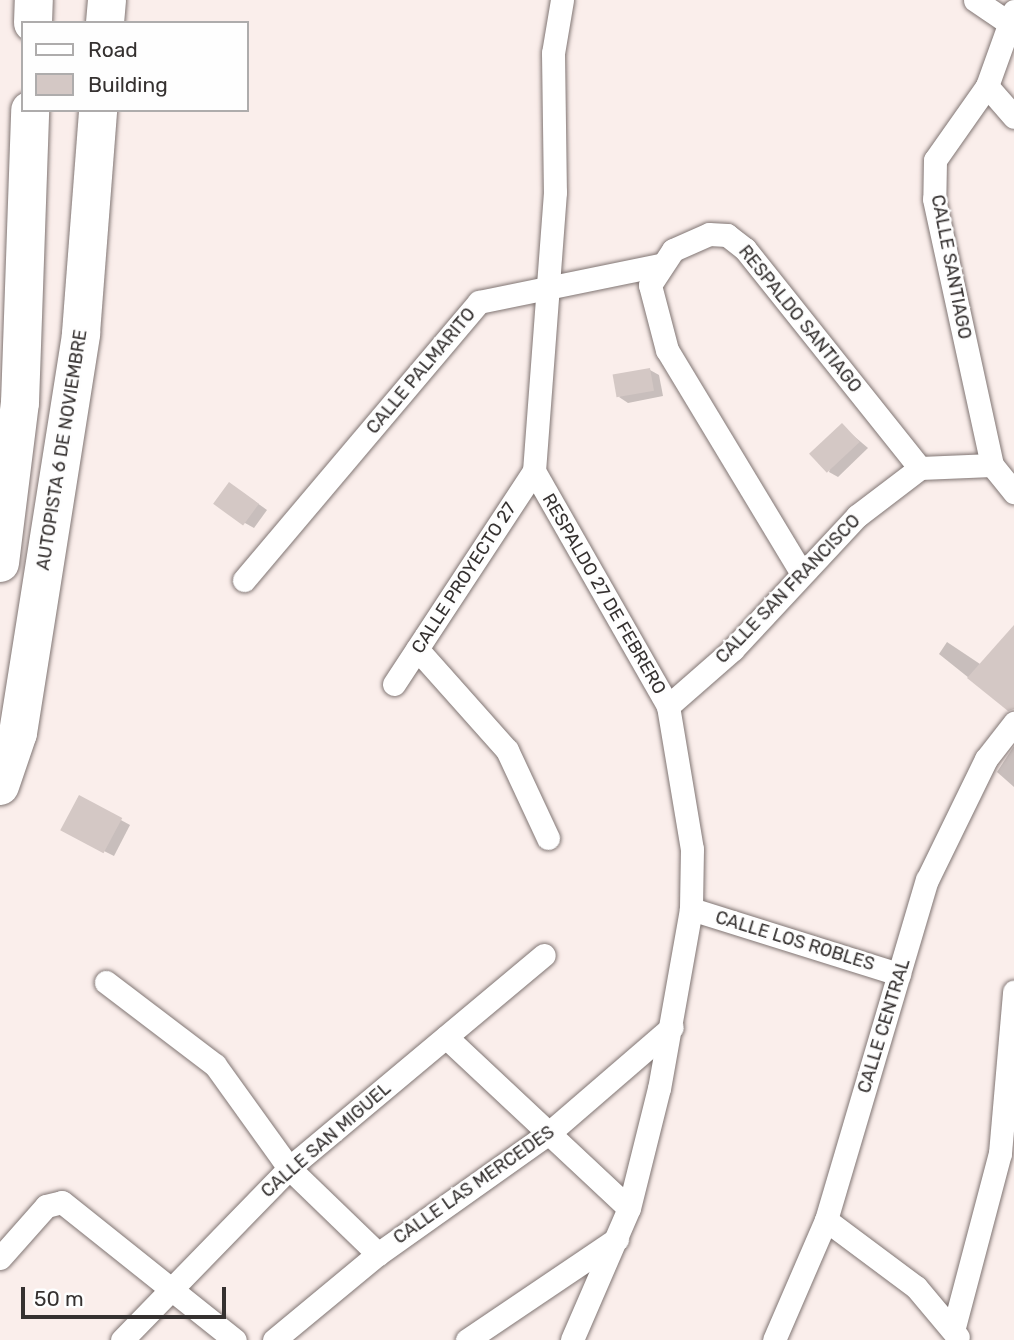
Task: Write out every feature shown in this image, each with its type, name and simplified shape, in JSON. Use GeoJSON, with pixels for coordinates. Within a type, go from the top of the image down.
{"type":"FeatureCollection","features":[{"type":"Feature","properties":{"kind":"highway"},"geometry":{"type":"LineString","coordinates":[[33,21],[34,0]]}},
{"type":"Feature","properties":{"kind":"highway"},"geometry":{"type":"LineString","coordinates":[[105,21],[107,0]]}},
{"type":"Feature","properties":{"kind":"highway"},"geometry":{"type":"LineString","coordinates":[[0,564],[20,403],[30,112]]}},
{"type":"Feature","properties":{"kind":"highway","name":"AUTOPISTA 6 DE NOVIEMBRE"},"geometry":{"type":"LineString","coordinates":[[0,786],[19,733],[81,333],[98,112]]}},
{"type":"Feature","properties":{"kind":"street"},"geometry":{"type":"LineString","coordinates":[[534,471],[555,192],[553,53],[562,0]]}},
{"type":"Feature","properties":{"kind":"street"},"geometry":{"type":"LineString","coordinates":[[975,0],[1011,16]]}},
{"type":"Feature","properties":{"kind":"street","name":"CALLE SANTIAGO"},"geometry":{"type":"LineString","coordinates":[[1011,16],[987,86],[935,160],[934,198],[992,465],[1014,492]]}},
{"type":"Feature","properties":{"kind":"street"},"geometry":{"type":"LineString","coordinates":[[987,86],[1014,117]]}},
{"type":"Feature","properties":{"kind":"street","name":"RESPALDO SANTIAGO"},"geometry":{"type":"LineString","coordinates":[[659,265],[691,238],[727,234],[920,468]]}},
{"type":"Feature","properties":{"kind":"street"},"geometry":{"type":"LineString","coordinates":[[659,265],[650,285],[667,350],[801,572]]}},
{"type":"Feature","properties":{"kind":"street","name":"CALLE PALMARITO"},"geometry":{"type":"LineString","coordinates":[[244,580],[479,302],[659,265]]}},
{"type":"Feature","properties":{"kind":"street"},"geometry":{"type":"LineString","coordinates":[[920,468],[992,465]]}},
{"type":"Feature","properties":{"kind":"street","name":"CALLE SAN FRANCISCO"},"geometry":{"type":"LineString","coordinates":[[668,706],[733,649],[801,572],[857,516],[920,468]]}},
{"type":"Feature","properties":{"kind":"street","name":"CALLE PROYECTO 27"},"geometry":{"type":"LineString","coordinates":[[394,684],[534,471]]}},
{"type":"Feature","properties":{"kind":"street","name":"RESPALDO 27 DE FEBRERO"},"geometry":{"type":"LineString","coordinates":[[534,471],[668,706],[692,849],[691,909],[672,1027],[629,1208],[572,1340]]}},
{"type":"Feature","properties":{"kind":"street"},"geometry":{"type":"LineString","coordinates":[[416,649],[507,750],[548,838]]}},
{"type":"Feature","properties":{"kind":"street","name":"CALLE CENTRAL"},"geometry":{"type":"LineString","coordinates":[[774,1340],[826,1220],[927,880],[986,760],[1014,723]]}},
{"type":"Feature","properties":{"kind":"street","name":"CALLE LOS ROBLES"},"geometry":{"type":"LineString","coordinates":[[691,909],[899,974]]}},
{"type":"Feature","properties":{"kind":"street","name":"CALLE SAN MIGUEL"},"geometry":{"type":"LineString","coordinates":[[122,1340],[289,1168],[544,955]]}},
{"type":"Feature","properties":{"kind":"street"},"geometry":{"type":"LineString","coordinates":[[106,982],[215,1065],[289,1168],[378,1254]]}},
{"type":"Feature","properties":{"kind":"street"},"geometry":{"type":"LineString","coordinates":[[957,1333],[1000,1153],[1014,992]]}},
{"type":"Feature","properties":{"kind":"street","name":"CALLE LAS MERCEDES"},"geometry":{"type":"LineString","coordinates":[[274,1340],[378,1254],[549,1133],[672,1027]]}},
{"type":"Feature","properties":{"kind":"street"},"geometry":{"type":"LineString","coordinates":[[446,1037],[629,1208]]}},
{"type":"Feature","properties":{"kind":"street"},"geometry":{"type":"LineString","coordinates":[[0,1258],[46,1206],[62,1202],[234,1340]]}},
{"type":"Feature","properties":{"kind":"street"},"geometry":{"type":"LineString","coordinates":[[826,1220],[916,1287],[957,1333]]}},
{"type":"Feature","properties":{"kind":"street"},"geometry":{"type":"LineString","coordinates":[[467,1340],[617,1239]]}},
{"type":"Feature","properties":{"kind":"building"},"geometry":{"type":"Polygon","coordinates":[[[650,368],[654,391],[617,397],[613,375],[650,368]]]}},
{"type":"Feature","properties":{"kind":"building"},"geometry":{"type":"Polygon","coordinates":[[[842,423],[860,442],[827,473],[809,454],[842,423]]]}},
{"type":"Feature","properties":{"kind":"building"},"geometry":{"type":"Polygon","coordinates":[[[229,482],[259,504],[243,526],[213,504],[229,482]]]}},
{"type":"Feature","properties":{"kind":"building"},"geometry":{"type":"Polygon","coordinates":[[[1014,625],[1014,709],[1008,711],[967,678],[1014,625]]]}},
{"type":"Feature","properties":{"kind":"building"},"geometry":{"type":"Polygon","coordinates":[[[79,795],[122,818],[103,853],[60,830],[79,795]]]}}]}
